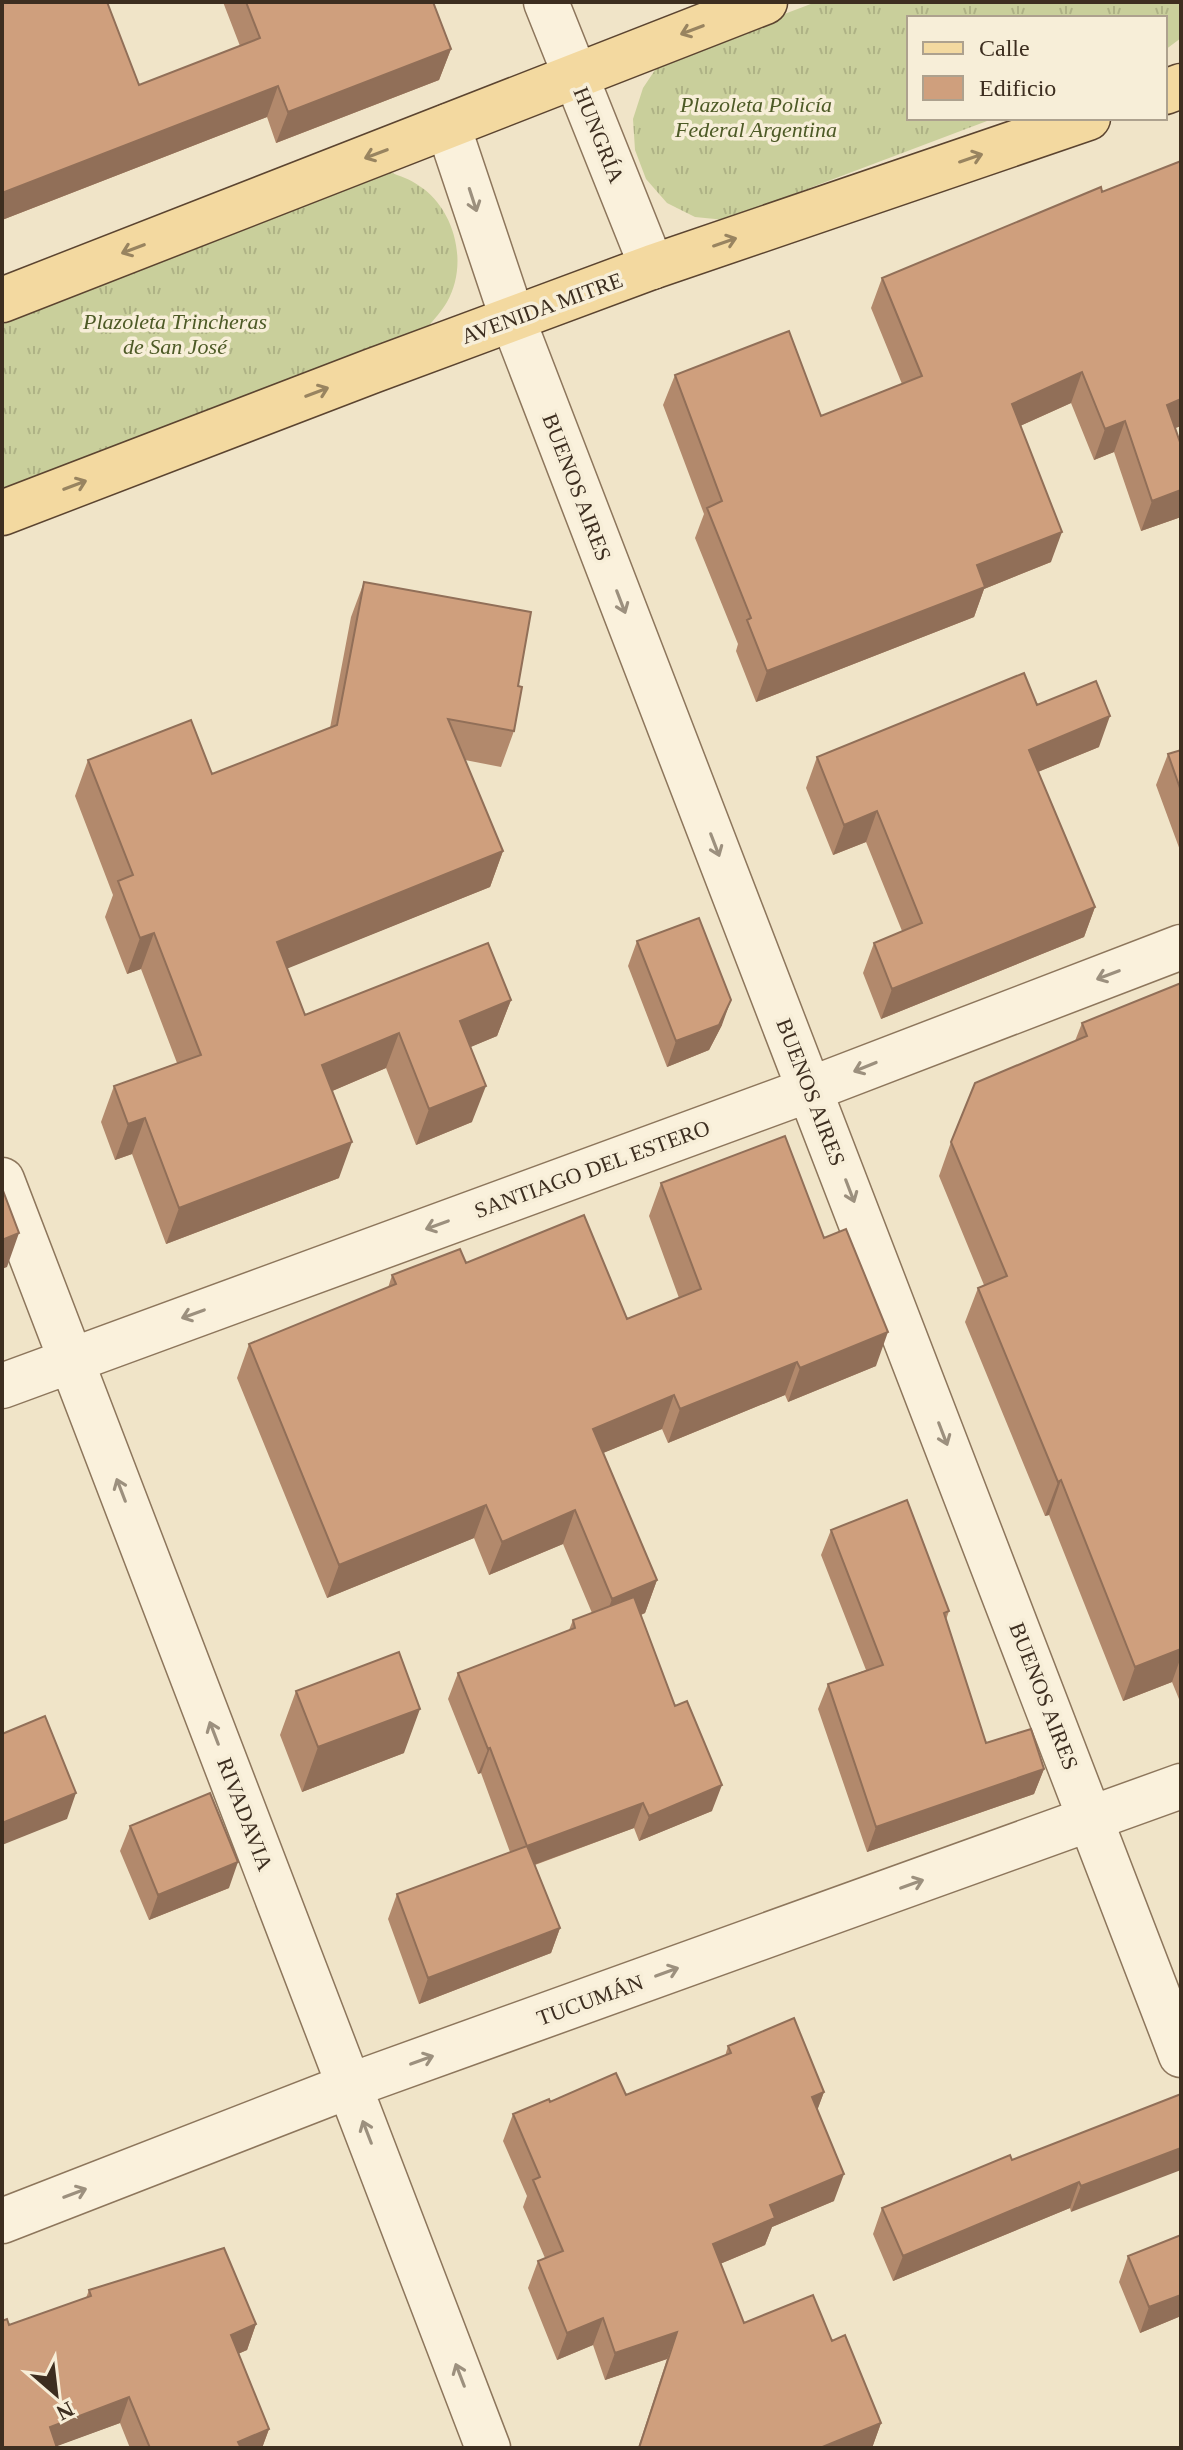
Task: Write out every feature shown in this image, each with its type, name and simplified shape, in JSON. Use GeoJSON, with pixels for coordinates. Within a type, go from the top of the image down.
{"type":"FeatureCollection","features":[{"type":"Feature","properties":{"kind":"main road"},"geometry":{"type":"LineString","coordinates":[[2,300],[765,2]]}},
{"type":"Feature","properties":{"kind":"main road","name":"AVENIDA MITRE"},"geometry":{"type":"LineString","coordinates":[[2,513],[652,267],[1082,120]]}},
{"type":"Feature","properties":{"kind":"street","name":"HUNGRÍA"},"geometry":{"type":"LineString","coordinates":[[546,2],[652,267]]}},
{"type":"Feature","properties":{"kind":"street","name":"BUENOS AIRES"},"geometry":{"type":"LineString","coordinates":[[448,126],[513,320],[1181,2055]]}},
{"type":"Feature","properties":{"kind":"street","name":"SANTIAGO DEL ESTERO"},"geometry":{"type":"LineString","coordinates":[[2,1386],[811,1089],[1181,947]]}},
{"type":"Feature","properties":{"kind":"street","name":"RIVADAVIA"},"geometry":{"type":"LineString","coordinates":[[2,1180],[488,2448]]}},
{"type":"Feature","properties":{"kind":"street","name":"TUCUMÁN"},"geometry":{"type":"LineString","coordinates":[[2,2221],[349,2086],[1181,1786]]}},
{"type":"Feature","properties":{"kind":"green space","name":"Plazoleta Policía Federal Argentina"},"geometry":{"type":"Polygon","coordinates":[[[816,2],[1181,2],[1181,38],[1167,48],[1167,16],[907,16],[907,120],[990,120],[725,220],[695,217],[667,203],[646,179],[635,150],[633,119],[643,88],[661,61],[816,2]]]}},
{"type":"Feature","properties":{"kind":"green space","name":"Plazoleta Trincheras de San José"},"geometry":{"type":"Polygon","coordinates":[[[390,172],[415,183],[431,195],[449,222],[455,238],[457,271],[454,287],[428,327],[2,493],[2,309],[390,172]]]}},
{"type":"Feature","properties":{"kind":"building"},"geometry":{"type":"Polygon","coordinates":[[[2,2],[107,2],[139,85],[260,38],[246,2],[433,2],[451,49],[288,112],[278,86],[2,193],[2,2]]]}},
{"type":"Feature","properties":{"kind":"building"},"geometry":{"type":"Polygon","coordinates":[[[1181,161],[1181,399],[1167,405],[1181,445],[1181,490],[1152,501],[1125,421],[1105,429],[1082,372],[1012,404],[1062,532],[977,565],[985,587],[767,671],[747,620],[751,618],[707,508],[722,501],[675,375],[789,331],[821,416],[922,376],[882,278],[1101,187],[1102,192],[1181,161]]]}},
{"type":"Feature","properties":{"kind":"building"},"geometry":{"type":"Polygon","coordinates":[[[364,582],[531,612],[518,686],[522,687],[514,731],[448,719],[503,851],[277,942],[305,1015],[488,943],[511,1000],[460,1021],[486,1086],[429,1109],[399,1033],[322,1065],[352,1142],[179,1208],[145,1118],[128,1124],[114,1086],[201,1055],[154,933],[140,938],[118,881],[133,875],[88,760],[191,720],[212,774],[337,725],[364,582]]]}},
{"type":"Feature","properties":{"kind":"building"},"geometry":{"type":"Polygon","coordinates":[[[1024,673],[1037,705],[1096,681],[1110,716],[1029,750],[1095,907],[892,989],[874,943],[922,923],[877,811],[844,825],[817,757],[1024,673]]]}},
{"type":"Feature","properties":{"kind":"building"},"geometry":{"type":"Polygon","coordinates":[[[1181,750],[1181,791],[1168,754],[1181,750]]]}},
{"type":"Feature","properties":{"kind":"building"},"geometry":{"type":"Polygon","coordinates":[[[699,918],[731,1000],[719,1025],[676,1041],[637,941],[699,918]]]}},
{"type":"Feature","properties":{"kind":"building"},"geometry":{"type":"Polygon","coordinates":[[[1181,983],[1181,1649],[1135,1667],[1061,1480],[1058,1482],[978,1288],[1007,1276],[951,1142],[975,1083],[1087,1036],[1082,1023],[1181,983]]]}},
{"type":"Feature","properties":{"kind":"building"},"geometry":{"type":"Polygon","coordinates":[[[785,1136],[824,1238],[846,1229],[888,1332],[800,1368],[797,1362],[680,1409],[674,1395],[593,1429],[657,1580],[612,1599],[575,1510],[502,1542],[486,1505],[339,1565],[249,1344],[396,1284],[392,1275],[460,1249],[466,1263],[584,1215],[627,1319],[701,1289],[661,1183],[785,1136]]]}},
{"type":"Feature","properties":{"kind":"building"},"geometry":{"type":"Polygon","coordinates":[[[2,1188],[19,1233],[2,1240],[2,1188]]]}},
{"type":"Feature","properties":{"kind":"building"},"geometry":{"type":"Polygon","coordinates":[[[907,1500],[949,1611],[944,1613],[986,1743],[1031,1729],[1044,1769],[876,1827],[828,1684],[883,1665],[831,1530],[907,1500]]]}},
{"type":"Feature","properties":{"kind":"building"},"geometry":{"type":"Polygon","coordinates":[[[634,1597],[675,1706],[687,1701],[722,1785],[649,1816],[643,1803],[527,1846],[458,1673],[575,1628],[573,1620],[634,1597]]]}},
{"type":"Feature","properties":{"kind":"building"},"geometry":{"type":"Polygon","coordinates":[[[399,1652],[420,1709],[318,1747],[296,1691],[399,1652]]]}},
{"type":"Feature","properties":{"kind":"building"},"geometry":{"type":"Polygon","coordinates":[[[45,1716],[76,1793],[2,1823],[2,1734],[45,1716]]]}},
{"type":"Feature","properties":{"kind":"building"},"geometry":{"type":"Polygon","coordinates":[[[210,1793],[238,1862],[158,1895],[130,1826],[210,1793]]]}},
{"type":"Feature","properties":{"kind":"building"},"geometry":{"type":"Polygon","coordinates":[[[527,1846],[560,1928],[428,1978],[397,1894],[527,1846]]]}},
{"type":"Feature","properties":{"kind":"building"},"geometry":{"type":"Polygon","coordinates":[[[794,2018],[824,2092],[812,2097],[844,2174],[770,2205],[775,2218],[713,2244],[744,2323],[813,2295],[832,2341],[845,2335],[881,2423],[820,2448],[639,2448],[677,2332],[615,2353],[603,2318],[567,2333],[538,2261],[563,2251],[533,2180],[540,2177],[513,2114],[549,2099],[550,2102],[616,2073],[626,2095],[731,2053],[728,2046],[794,2018]]]}},
{"type":"Feature","properties":{"kind":"building"},"geometry":{"type":"Polygon","coordinates":[[[1181,2094],[1181,2148],[1081,2186],[1079,2182],[903,2256],[882,2208],[1010,2155],[1012,2160],[1181,2094]]]}},
{"type":"Feature","properties":{"kind":"building"},"geometry":{"type":"Polygon","coordinates":[[[1181,2235],[1181,2295],[1149,2307],[1128,2256],[1181,2235]]]}},
{"type":"Feature","properties":{"kind":"building"},"geometry":{"type":"Polygon","coordinates":[[[224,2248],[256,2324],[231,2335],[269,2429],[238,2442],[241,2448],[150,2448],[129,2397],[50,2427],[57,2448],[2,2448],[2,2321],[7,2319],[9,2325],[91,2296],[89,2290],[224,2248]]]}}]}
